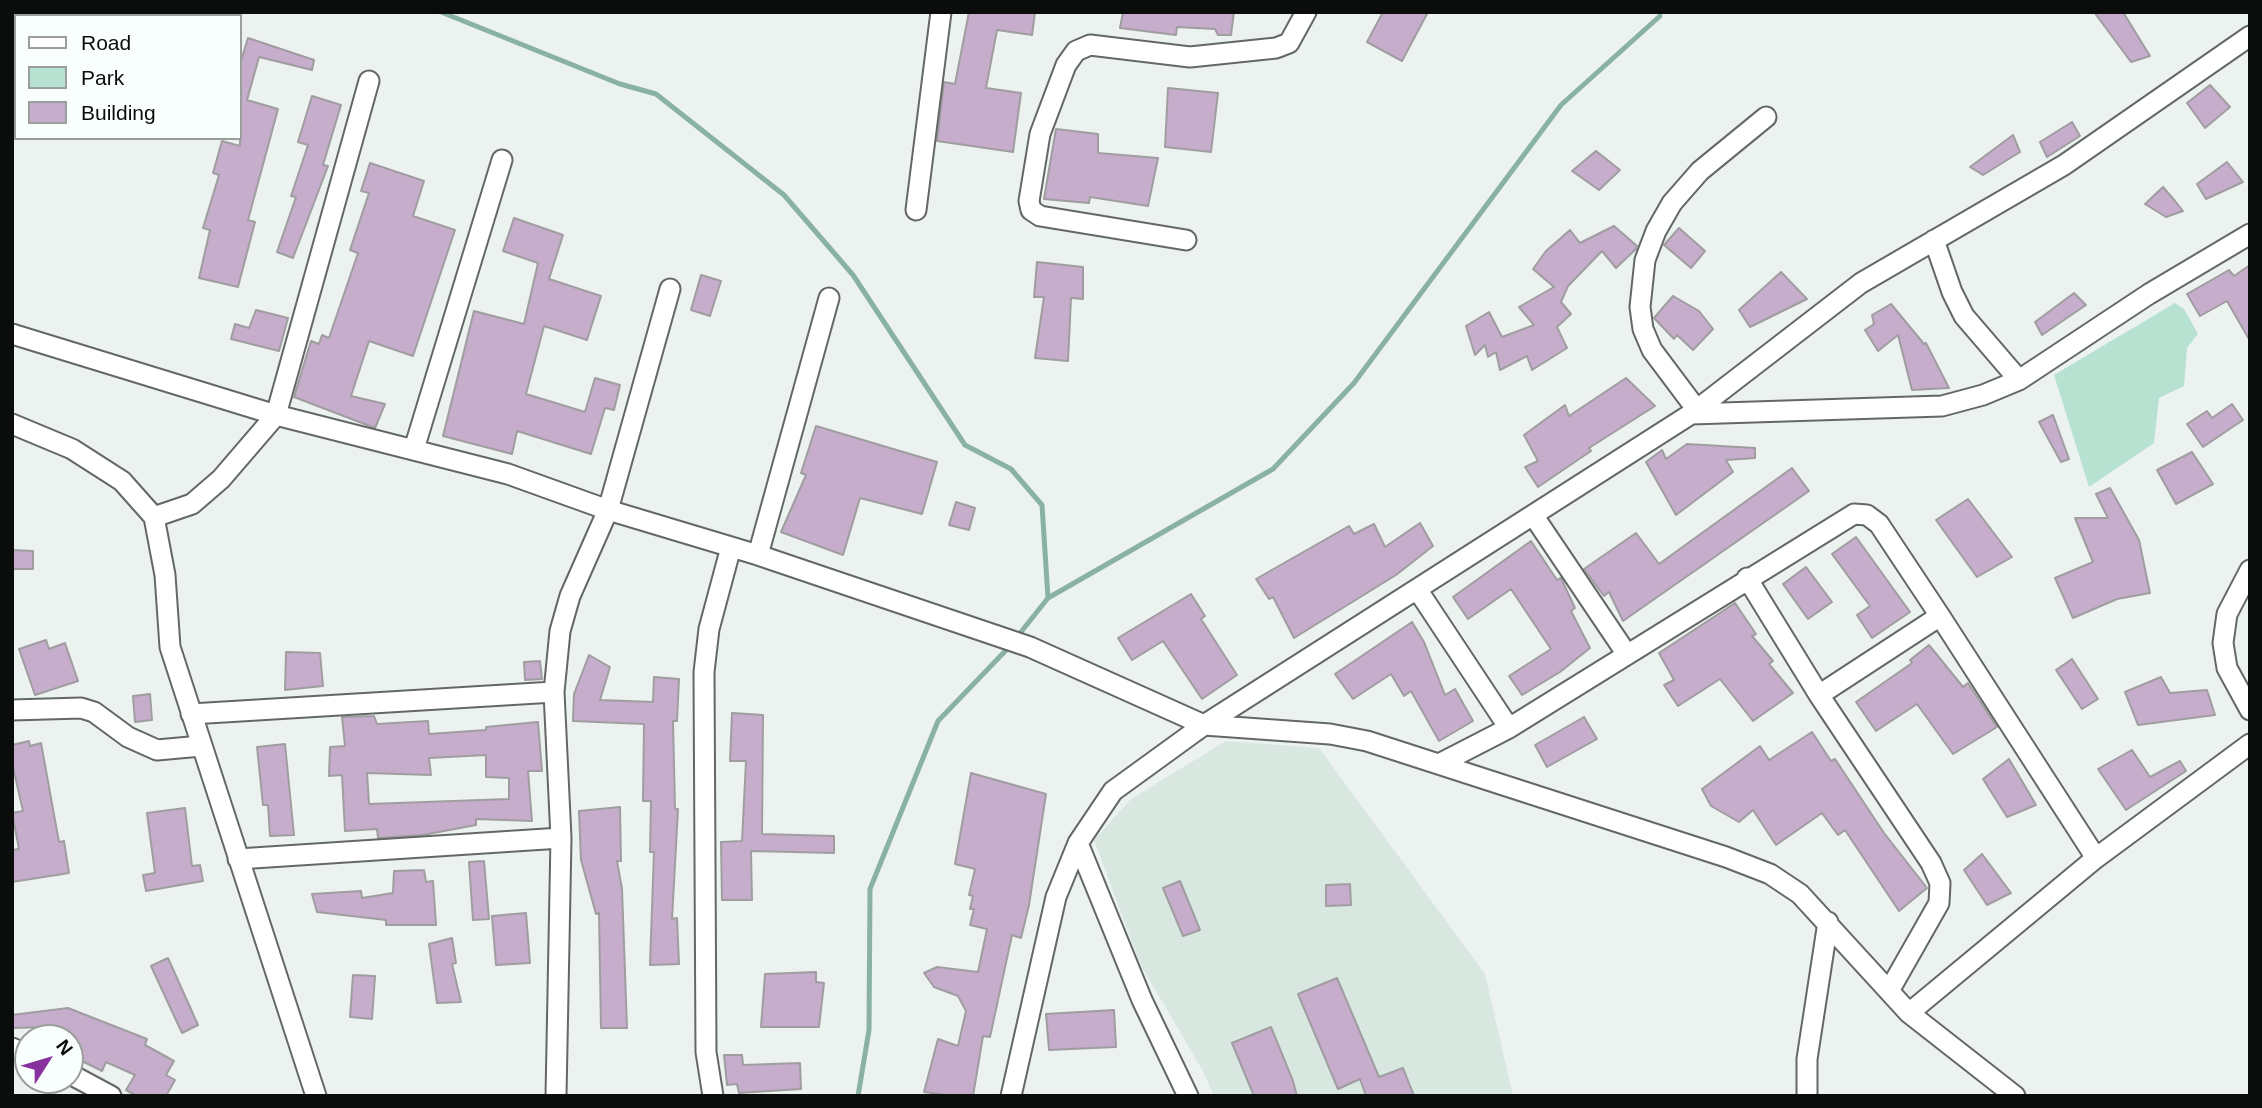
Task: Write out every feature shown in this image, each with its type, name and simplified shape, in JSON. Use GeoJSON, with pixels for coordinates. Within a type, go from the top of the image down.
{"type":"FeatureCollection","features":[{"type":"Feature","properties":{"kind":"street"},"geometry":{"type":"LineString","coordinates":[[916,210],[941,12]]}},
{"type":"Feature","properties":{"kind":"street"},"geometry":{"type":"LineString","coordinates":[[1186,240],[1040,216],[1031,210],[1029,201],[1040,134],[1066,65],[1076,51],[1090,45],[1190,57],[1276,48],[1290,43],[1299,31],[1306,12]]}},
{"type":"Feature","properties":{"kind":"street"},"geometry":{"type":"LineString","coordinates":[[1010,1096],[1056,897],[1078,843],[1113,791],[1203,725],[1694,412],[1861,283],[2064,165],[2250,36]]}},
{"type":"Feature","properties":{"kind":"street"},"geometry":{"type":"LineString","coordinates":[[154,517],[192,504],[221,479],[276,415],[369,81]]}},
{"type":"Feature","properties":{"kind":"street"},"geometry":{"type":"LineString","coordinates":[[1694,412],[1652,350],[1643,329],[1640,307],[1646,260],[1656,230],[1672,203],[1699,171],[1766,117]]}},
{"type":"Feature","properties":{"kind":"street"},"geometry":{"type":"LineString","coordinates":[[414,449],[502,160]]}},
{"type":"Feature","properties":{"kind":"street"},"geometry":{"type":"LineString","coordinates":[[1694,412],[1942,406],[1983,395],[2019,380],[2149,294],[2250,234]]}},
{"type":"Feature","properties":{"kind":"street"},"geometry":{"type":"LineString","coordinates":[[1934,240],[1952,292],[1964,316],[2019,380]]}},
{"type":"Feature","properties":{"kind":"street"},"geometry":{"type":"LineString","coordinates":[[556,1096],[561,838],[554,692],[560,631],[570,596],[608,510],[670,289]]}},
{"type":"Feature","properties":{"kind":"street"},"geometry":{"type":"LineString","coordinates":[[758,555],[829,298]]}},
{"type":"Feature","properties":{"kind":"street"},"geometry":{"type":"LineString","coordinates":[[12,334],[276,415],[509,474],[608,510],[758,555],[1030,647],[1203,725],[1331,734],[1441,763],[1759,870],[1800,894],[1909,1013],[2015,1096]]}},
{"type":"Feature","properties":{"kind":"street"},"geometry":{"type":"LineString","coordinates":[[12,424],[72,449],[122,481],[154,517],[165,575],[170,647],[316,1096]]}},
{"type":"Feature","properties":{"kind":"street"},"geometry":{"type":"LineString","coordinates":[[1441,763],[1509,728],[1746,578],[1854,514],[1867,515],[1879,524],[2096,858]]}},
{"type":"Feature","properties":{"kind":"street"},"geometry":{"type":"LineString","coordinates":[[1533,515],[1626,653]]}},
{"type":"Feature","properties":{"kind":"street"},"geometry":{"type":"LineString","coordinates":[[713,1096],[706,1052],[704,672],[709,629],[731,547]]}},
{"type":"Feature","properties":{"kind":"street"},"geometry":{"type":"LineString","coordinates":[[2250,570],[2227,614],[2223,643],[2227,668],[2250,710]]}},
{"type":"Feature","properties":{"kind":"street"},"geometry":{"type":"LineString","coordinates":[[1746,578],[1819,695],[1931,863],[1940,883],[1939,903],[1889,991]]}},
{"type":"Feature","properties":{"kind":"street"},"geometry":{"type":"LineString","coordinates":[[1417,589],[1509,728]]}},
{"type":"Feature","properties":{"kind":"street"},"geometry":{"type":"LineString","coordinates":[[1819,695],[1940,616]]}},
{"type":"Feature","properties":{"kind":"street"},"geometry":{"type":"LineString","coordinates":[[191,715],[554,692]]}},
{"type":"Feature","properties":{"kind":"street"},"geometry":{"type":"LineString","coordinates":[[12,710],[81,708],[94,712],[128,737],[157,750],[201,746]]}},
{"type":"Feature","properties":{"kind":"street"},"geometry":{"type":"LineString","coordinates":[[1909,1013],[2096,858],[2250,744]]}},
{"type":"Feature","properties":{"kind":"street"},"geometry":{"type":"LineString","coordinates":[[237,859],[561,838]]}},
{"type":"Feature","properties":{"kind":"street"},"geometry":{"type":"LineString","coordinates":[[1078,843],[1142,1000],[1188,1096]]}},
{"type":"Feature","properties":{"kind":"street"},"geometry":{"type":"LineString","coordinates":[[1807,1096],[1807,1059],[1828,922]]}},
{"type":"Feature","properties":{"kind":"street"},"geometry":{"type":"LineString","coordinates":[[84,1082],[111,1096]]}},
{"type":"Feature","properties":{"kind":"shaded area"},"geometry":{"type":"Polygon","coordinates":[[[1226,741],[1319,748],[1485,974],[1513,1096],[1214,1096],[1203,1071],[1140,964],[1094,840],[1131,799],[1226,741]]]}},
{"type":"Feature","properties":{"kind":"green space"},"geometry":{"type":"Polygon","coordinates":[[[2175,303],[2184,309],[2198,334],[2187,348],[2184,386],[2159,398],[2154,443],[2089,487],[2054,375],[2175,303]]]}},
{"type":"Feature","properties":{"kind":"building"},"geometry":{"type":"Polygon","coordinates":[[[969,12],[1035,12],[1032,35],[997,30],[986,88],[1021,93],[1013,152],[937,141],[944,82],[955,84],[969,12]]]}},
{"type":"Feature","properties":{"kind":"building"},"geometry":{"type":"Polygon","coordinates":[[[1123,12],[1234,12],[1231,35],[1218,35],[1215,29],[1177,27],[1176,35],[1120,28],[1123,12]]]}},
{"type":"Feature","properties":{"kind":"building"},"geometry":{"type":"Polygon","coordinates":[[[1383,12],[1428,12],[1402,61],[1367,42],[1383,12]]]}},
{"type":"Feature","properties":{"kind":"building"},"geometry":{"type":"Polygon","coordinates":[[[2094,12],[2123,12],[2150,56],[2131,62],[2094,12]]]}},
{"type":"Feature","properties":{"kind":"building"},"geometry":{"type":"Polygon","coordinates":[[[248,38],[314,60],[312,70],[259,57],[247,100],[278,109],[248,220],[255,222],[238,287],[199,278],[210,230],[203,228],[219,175],[213,173],[222,141],[240,146],[242,140],[242,58],[248,38]]]}},
{"type":"Feature","properties":{"kind":"building"},"geometry":{"type":"Polygon","coordinates":[[[2210,85],[2230,107],[2205,128],[2187,103],[2210,85]]]}},
{"type":"Feature","properties":{"kind":"building"},"geometry":{"type":"Polygon","coordinates":[[[1168,88],[1218,93],[1211,152],[1165,147],[1168,88]]]}},
{"type":"Feature","properties":{"kind":"building"},"geometry":{"type":"Polygon","coordinates":[[[312,96],[341,105],[323,165],[328,166],[293,258],[277,252],[296,197],[291,196],[308,145],[298,142],[312,96]]]}},
{"type":"Feature","properties":{"kind":"building"},"geometry":{"type":"Polygon","coordinates":[[[2072,122],[2080,136],[2047,157],[2040,142],[2072,122]]]}},
{"type":"Feature","properties":{"kind":"building"},"geometry":{"type":"Polygon","coordinates":[[[1056,129],[1098,134],[1098,153],[1158,158],[1148,206],[1090,197],[1089,203],[1044,199],[1056,129]]]}},
{"type":"Feature","properties":{"kind":"building"},"geometry":{"type":"Polygon","coordinates":[[[2013,135],[2020,152],[1983,175],[1970,167],[2013,135]]]}},
{"type":"Feature","properties":{"kind":"building"},"geometry":{"type":"Polygon","coordinates":[[[1596,151],[1620,170],[1599,190],[1572,171],[1596,151]]]}},
{"type":"Feature","properties":{"kind":"building"},"geometry":{"type":"Polygon","coordinates":[[[2227,162],[2243,182],[2206,199],[2197,184],[2227,162]]]}},
{"type":"Feature","properties":{"kind":"building"},"geometry":{"type":"Polygon","coordinates":[[[370,163],[424,181],[413,216],[455,230],[413,356],[369,341],[351,396],[385,404],[375,428],[294,397],[311,341],[319,344],[322,335],[329,338],[358,253],[350,250],[369,193],[361,191],[370,163]]]}},
{"type":"Feature","properties":{"kind":"building"},"geometry":{"type":"Polygon","coordinates":[[[2163,187],[2183,211],[2166,217],[2145,204],[2163,187]]]}},
{"type":"Feature","properties":{"kind":"building"},"geometry":{"type":"Polygon","coordinates":[[[514,218],[563,235],[549,279],[601,296],[587,340],[544,326],[526,394],[585,412],[595,378],[620,385],[614,410],[605,408],[591,454],[517,431],[512,454],[443,436],[474,311],[524,324],[538,263],[503,251],[514,218]]]}},
{"type":"Feature","properties":{"kind":"building"},"geometry":{"type":"Polygon","coordinates":[[[1614,226],[1637,246],[1636,249],[1616,268],[1602,251],[1568,286],[1561,302],[1571,314],[1557,327],[1567,348],[1532,370],[1527,356],[1500,370],[1496,352],[1488,357],[1485,345],[1475,355],[1466,326],[1489,312],[1502,337],[1534,325],[1519,307],[1554,287],[1533,269],[1546,251],[1570,230],[1580,243],[1614,226]]]}},
{"type":"Feature","properties":{"kind":"building"},"geometry":{"type":"Polygon","coordinates":[[[1679,228],[1705,251],[1691,268],[1664,245],[1679,228]]]}},
{"type":"Feature","properties":{"kind":"building"},"geometry":{"type":"Polygon","coordinates":[[[1037,262],[1083,267],[1083,299],[1071,298],[1068,361],[1035,358],[1044,297],[1034,297],[1037,262]]]}},
{"type":"Feature","properties":{"kind":"building"},"geometry":{"type":"Polygon","coordinates":[[[2250,265],[2250,341],[2227,301],[2200,316],[2187,294],[2229,270],[2234,276],[2250,265]]]}},
{"type":"Feature","properties":{"kind":"building"},"geometry":{"type":"Polygon","coordinates":[[[1781,272],[1807,299],[1750,327],[1739,310],[1781,272]]]}},
{"type":"Feature","properties":{"kind":"building"},"geometry":{"type":"Polygon","coordinates":[[[701,275],[721,281],[710,316],[691,310],[701,275]]]}},
{"type":"Feature","properties":{"kind":"building"},"geometry":{"type":"Polygon","coordinates":[[[2074,293],[2086,305],[2042,335],[2035,322],[2074,293]]]}},
{"type":"Feature","properties":{"kind":"building"},"geometry":{"type":"Polygon","coordinates":[[[1673,296],[1699,311],[1713,329],[1693,350],[1677,335],[1674,339],[1654,318],[1673,296]]]}},
{"type":"Feature","properties":{"kind":"building"},"geometry":{"type":"Polygon","coordinates":[[[1891,304],[1924,344],[1926,343],[1949,388],[1912,390],[1898,335],[1878,351],[1865,330],[1874,324],[1872,315],[1891,304]]]}},
{"type":"Feature","properties":{"kind":"building"},"geometry":{"type":"Polygon","coordinates":[[[256,310],[288,318],[279,351],[231,339],[235,324],[249,328],[256,310]]]}},
{"type":"Feature","properties":{"kind":"building"},"geometry":{"type":"Polygon","coordinates":[[[1626,378],[1655,406],[1589,448],[1591,451],[1538,487],[1525,467],[1538,461],[1524,435],[1565,405],[1569,416],[1626,378]]]}},
{"type":"Feature","properties":{"kind":"building"},"geometry":{"type":"Polygon","coordinates":[[[2232,404],[2243,420],[2203,447],[2187,424],[2207,411],[2212,418],[2232,404]]]}},
{"type":"Feature","properties":{"kind":"building"},"geometry":{"type":"Polygon","coordinates":[[[2053,415],[2069,459],[2061,462],[2039,422],[2053,415]]]}},
{"type":"Feature","properties":{"kind":"building"},"geometry":{"type":"Polygon","coordinates":[[[816,426],[937,462],[922,514],[860,498],[843,555],[781,532],[806,475],[801,473],[816,426]]]}},
{"type":"Feature","properties":{"kind":"building"},"geometry":{"type":"Polygon","coordinates":[[[1687,444],[1755,448],[1755,458],[1726,460],[1733,472],[1676,515],[1646,462],[1662,450],[1666,459],[1687,444]]]}},
{"type":"Feature","properties":{"kind":"building"},"geometry":{"type":"Polygon","coordinates":[[[2192,452],[2213,484],[2176,504],[2157,470],[2192,452]]]}},
{"type":"Feature","properties":{"kind":"building"},"geometry":{"type":"Polygon","coordinates":[[[1792,468],[1809,491],[1623,621],[1609,592],[1604,596],[1584,569],[1636,533],[1659,564],[1792,468]]]}},
{"type":"Feature","properties":{"kind":"building"},"geometry":{"type":"Polygon","coordinates":[[[2110,488],[2139,540],[2150,593],[2117,599],[2073,618],[2055,578],[2093,562],[2075,518],[2108,518],[2096,494],[2110,488]]]}},
{"type":"Feature","properties":{"kind":"building"},"geometry":{"type":"Polygon","coordinates":[[[1968,499],[2012,557],[1977,577],[1936,520],[1968,499]]]}},
{"type":"Feature","properties":{"kind":"building"},"geometry":{"type":"Polygon","coordinates":[[[956,502],[975,508],[969,530],[949,525],[956,502]]]}},
{"type":"Feature","properties":{"kind":"building"},"geometry":{"type":"Polygon","coordinates":[[[1420,523],[1433,546],[1396,575],[1294,638],[1273,597],[1269,599],[1256,579],[1349,526],[1354,534],[1374,524],[1385,547],[1420,523]]]}},
{"type":"Feature","properties":{"kind":"building"},"geometry":{"type":"Polygon","coordinates":[[[1856,537],[1910,612],[1872,638],[1857,615],[1870,606],[1832,554],[1856,537]]]}},
{"type":"Feature","properties":{"kind":"building"},"geometry":{"type":"Polygon","coordinates":[[[1531,541],[1557,580],[1561,578],[1575,608],[1571,611],[1590,648],[1560,672],[1522,695],[1509,676],[1551,649],[1511,589],[1468,619],[1453,597],[1531,541]]]}},
{"type":"Feature","properties":{"kind":"building"},"geometry":{"type":"Polygon","coordinates":[[[12,550],[33,551],[33,569],[12,569],[12,550]]]}},
{"type":"Feature","properties":{"kind":"building"},"geometry":{"type":"Polygon","coordinates":[[[1806,567],[1832,602],[1808,619],[1783,584],[1806,567]]]}},
{"type":"Feature","properties":{"kind":"building"},"geometry":{"type":"Polygon","coordinates":[[[1191,594],[1205,616],[1201,619],[1237,675],[1202,699],[1163,641],[1132,660],[1118,638],[1191,594]]]}},
{"type":"Feature","properties":{"kind":"building"},"geometry":{"type":"Polygon","coordinates":[[[1735,603],[1756,634],[1752,636],[1773,661],[1769,664],[1793,693],[1753,721],[1720,679],[1678,706],[1664,685],[1674,680],[1659,653],[1735,603]]]}},
{"type":"Feature","properties":{"kind":"building"},"geometry":{"type":"Polygon","coordinates":[[[1412,622],[1424,642],[1445,695],[1455,689],[1473,721],[1439,741],[1411,691],[1404,696],[1391,674],[1353,699],[1335,674],[1412,622]]]}},
{"type":"Feature","properties":{"kind":"building"},"geometry":{"type":"Polygon","coordinates":[[[46,640],[49,649],[65,643],[78,681],[35,695],[19,649],[46,640]]]}},
{"type":"Feature","properties":{"kind":"building"},"geometry":{"type":"Polygon","coordinates":[[[1929,645],[1963,687],[1968,683],[1997,727],[1953,754],[1917,704],[1876,731],[1856,702],[1912,663],[1910,660],[1929,645]]]}},
{"type":"Feature","properties":{"kind":"building"},"geometry":{"type":"Polygon","coordinates":[[[286,652],[320,653],[323,686],[285,690],[286,652]]]}},
{"type":"Feature","properties":{"kind":"building"},"geometry":{"type":"Polygon","coordinates":[[[589,655],[610,667],[600,700],[653,702],[654,677],[679,679],[677,721],[673,721],[675,809],[678,809],[672,919],[677,918],[679,964],[650,965],[654,852],[650,852],[651,801],[643,801],[644,724],[573,721],[574,694],[589,655]]]}},
{"type":"Feature","properties":{"kind":"building"},"geometry":{"type":"Polygon","coordinates":[[[2072,659],[2098,699],[2082,709],[2056,670],[2072,659]]]}},
{"type":"Feature","properties":{"kind":"building"},"geometry":{"type":"Polygon","coordinates":[[[540,661],[542,679],[525,680],[524,662],[540,661]]]}},
{"type":"Feature","properties":{"kind":"building"},"geometry":{"type":"Polygon","coordinates":[[[2161,677],[2170,693],[2207,690],[2215,715],[2138,725],[2125,692],[2161,677]]]}},
{"type":"Feature","properties":{"kind":"building"},"geometry":{"type":"Polygon","coordinates":[[[150,694],[152,720],[135,722],[133,696],[150,694]]]}},
{"type":"Feature","properties":{"kind":"building"},"geometry":{"type":"Polygon","coordinates":[[[732,713],[763,715],[762,834],[834,836],[834,853],[751,851],[752,900],[722,900],[721,842],[742,841],[746,761],[730,761],[732,713]]]}},
{"type":"Feature","properties":{"kind":"building"},"geometry":{"type":"Polygon","coordinates":[[[374,716],[377,724],[428,721],[429,734],[486,730],[486,727],[538,722],[542,771],[528,771],[532,821],[476,819],[476,825],[423,835],[378,838],[377,829],[345,831],[342,775],[329,776],[330,747],[345,746],[342,717],[374,716]],[[486,755],[429,758],[431,775],[367,773],[369,804],[509,799],[509,778],[486,777],[486,755]]]}},
{"type":"Feature","properties":{"kind":"building"},"geometry":{"type":"Polygon","coordinates":[[[1584,717],[1597,739],[1547,767],[1535,745],[1584,717]]]}},
{"type":"Feature","properties":{"kind":"building"},"geometry":{"type":"Polygon","coordinates":[[[1812,732],[1831,761],[1835,759],[1884,833],[1927,888],[1899,911],[1845,830],[1838,835],[1822,813],[1776,845],[1753,810],[1739,822],[1711,806],[1702,789],[1760,746],[1769,760],[1812,732]]]}},
{"type":"Feature","properties":{"kind":"building"},"geometry":{"type":"Polygon","coordinates":[[[29,741],[30,746],[41,743],[59,842],[64,841],[69,873],[12,882],[12,850],[19,849],[12,813],[23,811],[12,763],[12,745],[29,741]]]}},
{"type":"Feature","properties":{"kind":"building"},"geometry":{"type":"Polygon","coordinates":[[[285,744],[294,835],[270,836],[268,805],[263,805],[257,747],[285,744]]]}},
{"type":"Feature","properties":{"kind":"building"},"geometry":{"type":"Polygon","coordinates":[[[2132,750],[2150,777],[2180,761],[2186,771],[2126,810],[2098,769],[2132,750]]]}},
{"type":"Feature","properties":{"kind":"building"},"geometry":{"type":"Polygon","coordinates":[[[2009,759],[2036,805],[2007,817],[1983,779],[2009,759]]]}},
{"type":"Feature","properties":{"kind":"building"},"geometry":{"type":"Polygon","coordinates":[[[971,773],[1046,794],[1029,905],[1021,938],[1012,935],[990,1037],[983,1036],[973,1096],[954,1096],[924,1092],[938,1039],[958,1046],[966,1011],[958,996],[934,987],[924,973],[937,967],[978,972],[987,929],[970,925],[974,909],[970,909],[973,896],[969,895],[975,869],[955,864],[971,773]]]}},
{"type":"Feature","properties":{"kind":"building"},"geometry":{"type":"Polygon","coordinates":[[[620,807],[621,861],[617,861],[622,889],[627,1028],[601,1028],[599,913],[596,914],[581,860],[579,811],[620,807]]]}},
{"type":"Feature","properties":{"kind":"building"},"geometry":{"type":"Polygon","coordinates":[[[185,808],[192,866],[200,865],[203,881],[146,891],[143,875],[155,873],[147,813],[185,808]]]}},
{"type":"Feature","properties":{"kind":"building"},"geometry":{"type":"Polygon","coordinates":[[[1982,854],[2011,893],[1987,905],[1964,870],[1982,854]]]}},
{"type":"Feature","properties":{"kind":"building"},"geometry":{"type":"Polygon","coordinates":[[[484,861],[489,919],[473,920],[469,862],[484,861]]]}},
{"type":"Feature","properties":{"kind":"building"},"geometry":{"type":"Polygon","coordinates":[[[424,870],[426,882],[433,881],[436,925],[386,925],[386,920],[317,912],[312,894],[361,891],[362,898],[393,893],[394,871],[424,870]]]}},
{"type":"Feature","properties":{"kind":"building"},"geometry":{"type":"Polygon","coordinates":[[[1180,881],[1200,930],[1183,936],[1163,888],[1180,881]]]}},
{"type":"Feature","properties":{"kind":"building"},"geometry":{"type":"Polygon","coordinates":[[[1350,884],[1351,905],[1326,906],[1326,885],[1350,884]]]}},
{"type":"Feature","properties":{"kind":"building"},"geometry":{"type":"Polygon","coordinates":[[[526,913],[530,963],[496,965],[492,916],[526,913]]]}},
{"type":"Feature","properties":{"kind":"building"},"geometry":{"type":"Polygon","coordinates":[[[452,938],[456,963],[452,964],[461,1002],[437,1003],[429,944],[452,938]]]}},
{"type":"Feature","properties":{"kind":"building"},"geometry":{"type":"Polygon","coordinates":[[[168,958],[198,1025],[182,1033],[151,966],[168,958]]]}},
{"type":"Feature","properties":{"kind":"building"},"geometry":{"type":"Polygon","coordinates":[[[816,972],[816,982],[824,983],[819,1027],[761,1027],[765,974],[816,972]]]}},
{"type":"Feature","properties":{"kind":"building"},"geometry":{"type":"Polygon","coordinates":[[[353,975],[375,976],[372,1019],[350,1017],[353,975]]]}},
{"type":"Feature","properties":{"kind":"building"},"geometry":{"type":"Polygon","coordinates":[[[1337,978],[1379,1077],[1403,1068],[1414,1096],[1366,1096],[1360,1079],[1338,1089],[1298,994],[1337,978]]]}},
{"type":"Feature","properties":{"kind":"building"},"geometry":{"type":"Polygon","coordinates":[[[68,1008],[147,1039],[145,1045],[174,1061],[166,1075],[175,1080],[166,1096],[137,1096],[126,1090],[135,1075],[106,1062],[102,1071],[84,1062],[84,1024],[14,1024],[12,1028],[12,1015],[68,1008]]]}},
{"type":"Feature","properties":{"kind":"building"},"geometry":{"type":"Polygon","coordinates":[[[1114,1010],[1116,1047],[1049,1050],[1046,1014],[1114,1010]]]}},
{"type":"Feature","properties":{"kind":"building"},"geometry":{"type":"Polygon","coordinates":[[[1271,1027],[1297,1096],[1254,1096],[1232,1043],[1271,1027]]]}},
{"type":"Feature","properties":{"kind":"building"},"geometry":{"type":"Polygon","coordinates":[[[724,1055],[742,1055],[743,1065],[800,1063],[801,1089],[739,1093],[737,1084],[727,1085],[724,1055]]]}},
{"type":"Feature","properties":{"kind":"waterway"},"geometry":{"type":"LineString","coordinates":[[441,12],[620,84],[656,94],[784,195],[853,275],[965,445],[1011,469],[1042,505],[1048,598]]}},
{"type":"Feature","properties":{"kind":"waterway"},"geometry":{"type":"LineString","coordinates":[[1017,637],[1048,598],[1273,469],[1354,383],[1561,105],[1660,16]]}},
{"type":"Feature","properties":{"kind":"waterway"},"geometry":{"type":"LineString","coordinates":[[858,1096],[869,1030],[870,889],[938,721],[1011,645]]}}]}
